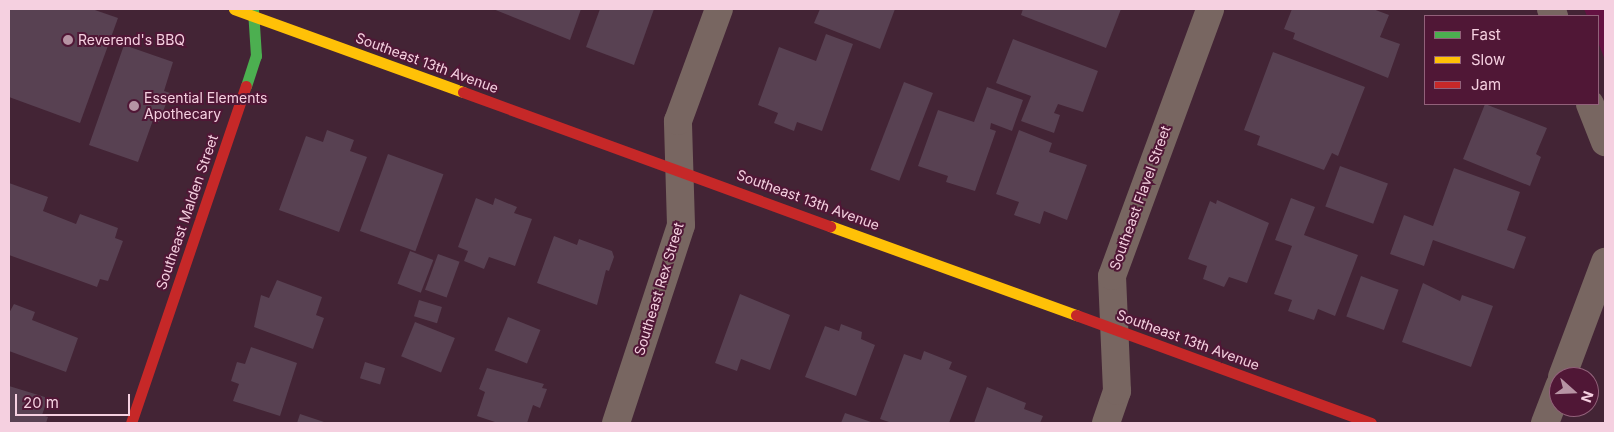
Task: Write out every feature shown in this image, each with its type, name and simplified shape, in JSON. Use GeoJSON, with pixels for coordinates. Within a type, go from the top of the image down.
{"type":"FeatureCollection","features":[{"type":"Feature","properties":{"kind":"street","name":"Southeast 13th Avenue"},"geometry":{"type":"LineString","coordinates":[[234,9],[254,12],[1371,423]]}},
{"type":"Feature","properties":{"kind":"street","name":"Southeast Rex Street"},"geometry":{"type":"LineString","coordinates":[[616,423],[681,225],[678,121],[719,9]]}},
{"type":"Feature","properties":{"kind":"street","name":"Southeast Flavel Street"},"geometry":{"type":"LineString","coordinates":[[1106,423],[1117,391],[1116,329],[1112,276],[1210,9]]}},
{"type":"Feature","properties":{"kind":"street","name":"Southeast Malden Street"},"geometry":{"type":"LineString","coordinates":[[130,423],[256,56],[254,12]]}},
{"type":"Feature","properties":{"kind":"street"},"geometry":{"type":"LineString","coordinates":[[1590,105],[1605,142]]}},
{"type":"Feature","properties":{"kind":"street"},"geometry":{"type":"LineString","coordinates":[[1566,367],[1605,262]]}},
{"type":"Feature","properties":{"kind":"shaded area"},"geometry":{"type":"Polygon","coordinates":[[[1584,9],[1605,9],[1605,60],[1599,45],[1599,15],[1587,15],[1584,9]]]}},
{"type":"Feature","properties":{"kind":"building"},"geometry":{"type":"Polygon","coordinates":[[[9,9],[92,9],[118,18],[80,123],[9,97],[9,9]]]}},
{"type":"Feature","properties":{"kind":"building"},"geometry":{"type":"Polygon","coordinates":[[[493,9],[581,9],[570,40],[493,9]]]}},
{"type":"Feature","properties":{"kind":"building"},"geometry":{"type":"Polygon","coordinates":[[[600,9],[654,9],[634,65],[586,47],[600,9]]]}},
{"type":"Feature","properties":{"kind":"building"},"geometry":{"type":"Polygon","coordinates":[[[820,9],[895,9],[880,49],[814,23],[820,9]]]}},
{"type":"Feature","properties":{"kind":"building"},"geometry":{"type":"Polygon","coordinates":[[[1023,9],[1121,9],[1106,48],[1021,15],[1023,9]]]}},
{"type":"Feature","properties":{"kind":"building"},"geometry":{"type":"Polygon","coordinates":[[[1292,9],[1373,9],[1389,15],[1380,37],[1400,44],[1388,78],[1293,39],[1295,33],[1284,29],[1292,9]]]}},
{"type":"Feature","properties":{"kind":"building"},"geometry":{"type":"Polygon","coordinates":[[[826,34],[853,44],[822,131],[797,122],[794,131],[774,123],[778,113],[758,105],[779,47],[816,61],[826,34]]]}},
{"type":"Feature","properties":{"kind":"building"},"geometry":{"type":"Polygon","coordinates":[[[1013,39],[1098,71],[1083,112],[1058,104],[1054,113],[1060,115],[1054,133],[1021,121],[1031,96],[996,83],[1013,39]]]}},
{"type":"Feature","properties":{"kind":"building","name":"Essential Elements Apothecary"},"geometry":{"type":"Polygon","coordinates":[[[124,45],[173,62],[164,91],[170,93],[159,122],[153,120],[138,162],[89,145],[124,45]]]}},
{"type":"Feature","properties":{"kind":"building"},"geometry":{"type":"Polygon","coordinates":[[[1273,52],[1365,87],[1338,156],[1332,153],[1324,170],[1257,145],[1260,136],[1244,130],[1273,52]]]}},
{"type":"Feature","properties":{"kind":"building"},"geometry":{"type":"Polygon","coordinates":[[[904,82],[933,93],[899,181],[870,170],[904,82]]]}},
{"type":"Feature","properties":{"kind":"building"},"geometry":{"type":"Polygon","coordinates":[[[987,87],[1023,100],[1012,131],[991,123],[990,129],[996,131],[975,191],[946,182],[948,176],[918,166],[938,110],[974,122],[987,87]]]}},
{"type":"Feature","properties":{"kind":"building"},"geometry":{"type":"Polygon","coordinates":[[[1485,105],[1547,128],[1536,154],[1541,157],[1530,186],[1463,159],[1485,105]]]}},
{"type":"Feature","properties":{"kind":"building"},"geometry":{"type":"Polygon","coordinates":[[[327,130],[354,140],[350,151],[367,157],[339,232],[279,210],[306,136],[323,142],[327,130]]]}},
{"type":"Feature","properties":{"kind":"building"},"geometry":{"type":"Polygon","coordinates":[[[1019,130],[1052,143],[1049,152],[1087,165],[1067,220],[1044,211],[1040,224],[1014,215],[1019,202],[996,194],[1019,130]]]}},
{"type":"Feature","properties":{"kind":"building"},"geometry":{"type":"Polygon","coordinates":[[[388,154],[443,174],[415,251],[360,231],[388,154]]]}},
{"type":"Feature","properties":{"kind":"building"},"geometry":{"type":"Polygon","coordinates":[[[1340,166],[1388,183],[1373,224],[1325,206],[1340,166]]]}},
{"type":"Feature","properties":{"kind":"building"},"geometry":{"type":"Polygon","coordinates":[[[1454,168],[1520,192],[1507,230],[1526,237],[1514,269],[1433,240],[1424,266],[1390,254],[1404,215],[1433,226],[1454,168]]]}},
{"type":"Feature","properties":{"kind":"building"},"geometry":{"type":"Polygon","coordinates":[[[9,183],[48,197],[43,211],[76,224],[80,214],[118,228],[115,238],[123,241],[108,281],[100,279],[97,287],[9,255],[9,183]]]}},
{"type":"Feature","properties":{"kind":"building"},"geometry":{"type":"Polygon","coordinates":[[[476,198],[493,205],[495,198],[517,207],[514,213],[532,219],[515,266],[489,257],[484,269],[464,261],[468,251],[458,247],[476,198]]]}},
{"type":"Feature","properties":{"kind":"building"},"geometry":{"type":"Polygon","coordinates":[[[1291,198],[1315,207],[1304,235],[1358,255],[1335,316],[1318,309],[1314,320],[1288,311],[1292,300],[1274,294],[1292,246],[1275,240],[1291,198]]]}},
{"type":"Feature","properties":{"kind":"building"},"geometry":{"type":"Polygon","coordinates":[[[1217,200],[1269,223],[1247,283],[1229,277],[1224,287],[1203,279],[1207,266],[1188,259],[1210,201],[1216,204],[1217,200]]]}},
{"type":"Feature","properties":{"kind":"building"},"geometry":{"type":"Polygon","coordinates":[[[554,236],[577,245],[579,239],[612,251],[614,257],[609,271],[606,270],[597,305],[537,283],[554,236]]]}},
{"type":"Feature","properties":{"kind":"building"},"geometry":{"type":"Polygon","coordinates":[[[410,251],[433,260],[421,293],[397,284],[410,251]]]}},
{"type":"Feature","properties":{"kind":"building"},"geometry":{"type":"Polygon","coordinates":[[[438,254],[460,262],[447,298],[425,290],[438,254]]]}},
{"type":"Feature","properties":{"kind":"building"},"geometry":{"type":"Polygon","coordinates":[[[1361,276],[1399,290],[1384,330],[1346,316],[1361,276]]]}},
{"type":"Feature","properties":{"kind":"building"},"geometry":{"type":"Polygon","coordinates":[[[277,280],[322,297],[316,315],[324,318],[313,349],[254,327],[261,295],[269,298],[277,280]]]}},
{"type":"Feature","properties":{"kind":"building"},"geometry":{"type":"Polygon","coordinates":[[[1423,283],[1460,301],[1462,295],[1493,306],[1471,367],[1402,342],[1423,283]]]}},
{"type":"Feature","properties":{"kind":"building"},"geometry":{"type":"Polygon","coordinates":[[[740,294],[790,315],[770,370],[741,359],[737,371],[715,363],[740,294]]]}},
{"type":"Feature","properties":{"kind":"building"},"geometry":{"type":"Polygon","coordinates":[[[419,300],[442,307],[437,323],[414,316],[419,300]]]}},
{"type":"Feature","properties":{"kind":"building"},"geometry":{"type":"Polygon","coordinates":[[[14,304],[35,312],[32,320],[78,338],[66,372],[9,351],[9,313],[14,304]]]}},
{"type":"Feature","properties":{"kind":"building"},"geometry":{"type":"Polygon","coordinates":[[[508,317],[540,330],[527,363],[495,350],[508,317]]]}},
{"type":"Feature","properties":{"kind":"building"},"geometry":{"type":"Polygon","coordinates":[[[415,322],[455,338],[441,372],[401,356],[415,322]]]}},
{"type":"Feature","properties":{"kind":"building"},"geometry":{"type":"Polygon","coordinates":[[[841,324],[862,332],[861,339],[875,345],[856,396],[805,377],[825,326],[839,331],[841,324]]]}},
{"type":"Feature","properties":{"kind":"building"},"geometry":{"type":"Polygon","coordinates":[[[251,347],[297,363],[280,416],[233,401],[239,384],[231,381],[237,362],[245,364],[251,347]]]}},
{"type":"Feature","properties":{"kind":"building"},"geometry":{"type":"Polygon","coordinates":[[[924,351],[952,362],[949,369],[967,376],[949,423],[892,423],[880,419],[904,354],[921,360],[924,351]]]}},
{"type":"Feature","properties":{"kind":"building"},"geometry":{"type":"Polygon","coordinates":[[[365,362],[385,368],[380,384],[360,378],[365,362]]]}},
{"type":"Feature","properties":{"kind":"building"},"geometry":{"type":"Polygon","coordinates":[[[487,368],[544,384],[542,388],[547,389],[540,408],[533,405],[527,423],[498,423],[477,416],[485,392],[479,389],[487,368]]]}},
{"type":"Feature","properties":{"kind":"building"},"geometry":{"type":"Polygon","coordinates":[[[9,386],[48,398],[42,415],[48,417],[46,423],[9,423],[9,386]]]}},
{"type":"Feature","properties":{"kind":"building"},"geometry":{"type":"Polygon","coordinates":[[[987,387],[1026,403],[1024,409],[1043,416],[1040,423],[974,423],[987,387]]]}},
{"type":"Feature","properties":{"kind":"building"},"geometry":{"type":"Polygon","coordinates":[[[845,413],[874,423],[841,423],[845,413]]]}},
{"type":"Feature","properties":{"kind":"building"},"geometry":{"type":"Polygon","coordinates":[[[300,414],[327,423],[297,423],[300,414]]]}},
{"type":"Feature","properties":{"kind":"traffic: fast"},"geometry":{"type":"LineString","coordinates":[[246,86],[256,56],[253,9]]}},
{"type":"Feature","properties":{"kind":"traffic: slow"},"geometry":{"type":"LineString","coordinates":[[234,9],[463,92]]}},
{"type":"Feature","properties":{"kind":"traffic: slow"},"geometry":{"type":"LineString","coordinates":[[830,226],[1076,315]]}},
{"type":"Feature","properties":{"kind":"traffic: jam"},"geometry":{"type":"LineString","coordinates":[[131,423],[246,86]]}},
{"type":"Feature","properties":{"kind":"traffic: jam"},"geometry":{"type":"LineString","coordinates":[[463,92],[830,226]]}},
{"type":"Feature","properties":{"kind":"traffic: jam"},"geometry":{"type":"LineString","coordinates":[[1076,315],[1371,423]]}},
{"type":"Feature","properties":{"kind":"place","name":"Reverend's BBQ"},"geometry":{"type":"Point","coordinates":[68,40]}},
{"type":"Feature","properties":{"kind":"place","name":"Essential Elements Apothecary"},"geometry":{"type":"Point","coordinates":[134,106]}}]}
